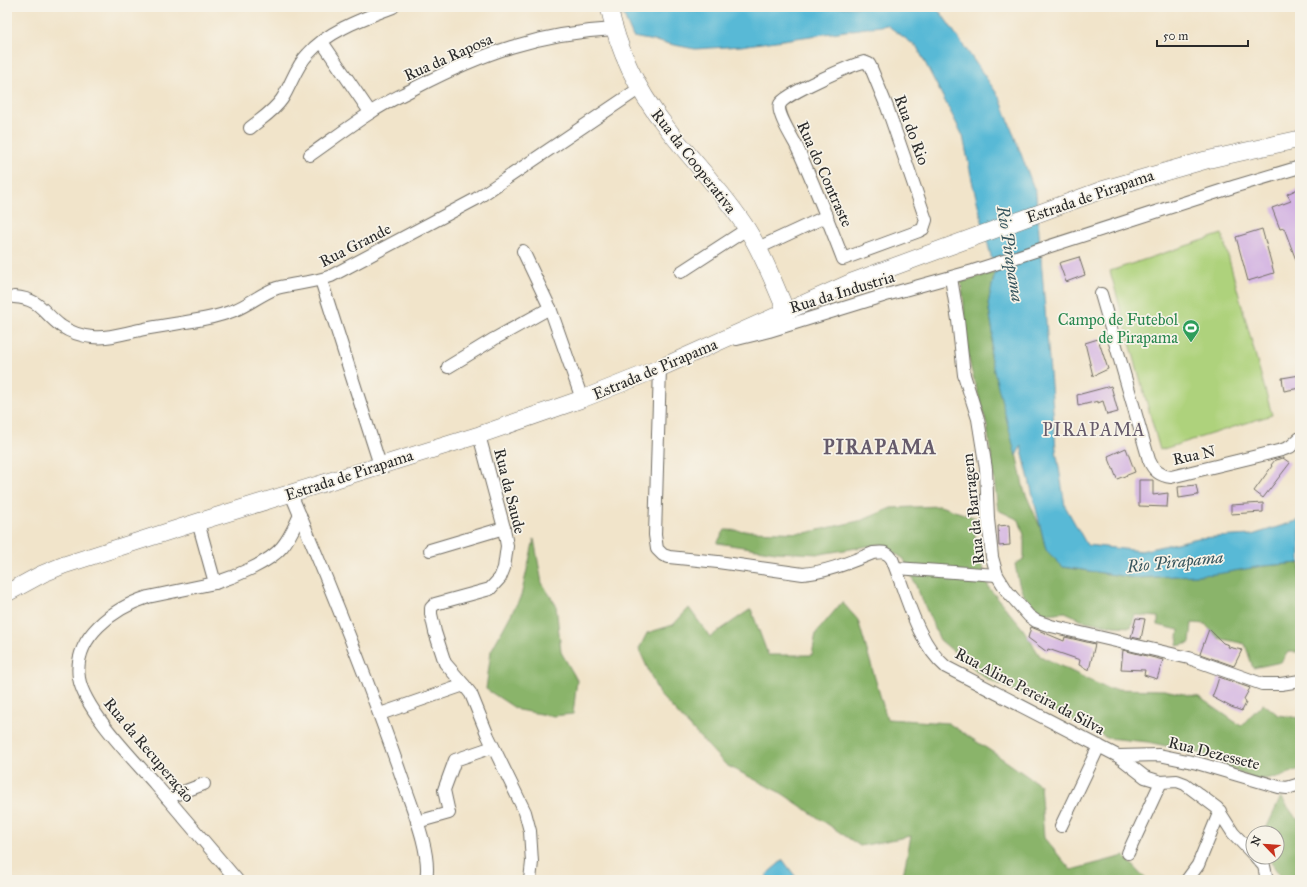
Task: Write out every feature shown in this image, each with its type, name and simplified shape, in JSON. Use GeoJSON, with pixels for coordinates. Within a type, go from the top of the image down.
{"type":"FeatureCollection","features":[{"type":"Feature","properties":{"kind":"street"},"geometry":{"type":"LineString","coordinates":[[250,128],[277,106],[302,61],[322,42],[348,25],[393,7]]}},
{"type":"Feature","properties":{"kind":"street","name":"Rua da Cooperativa"},"geometry":{"type":"LineString","coordinates":[[609,7],[614,29],[640,88],[663,123],[747,229],[758,248],[789,318]]}},
{"type":"Feature","properties":{"kind":"street","name":"Rua da Raposa"},"geometry":{"type":"LineString","coordinates":[[310,155],[370,112],[435,78],[500,50],[552,36],[614,29]]}},
{"type":"Feature","properties":{"kind":"street"},"geometry":{"type":"LineString","coordinates":[[322,42],[370,112]]}},
{"type":"Feature","properties":{"kind":"street","name":"Rua do Contraste"},"geometry":{"type":"LineString","coordinates":[[843,259],[827,216],[779,107],[780,102],[789,96],[839,72],[864,62],[868,64]]}},
{"type":"Feature","properties":{"kind":"street","name":"Rua do Rio"},"geometry":{"type":"LineString","coordinates":[[843,259],[919,231],[923,228],[926,220],[887,107],[868,64]]}},
{"type":"Feature","properties":{"kind":"street","name":"Rua Grande"},"geometry":{"type":"LineString","coordinates":[[14,297],[24,297],[34,301],[67,330],[84,336],[102,337],[196,320],[225,313],[247,305],[266,292],[278,288],[321,280],[331,276],[471,202],[640,88]]}},
{"type":"Feature","properties":{"kind":"street","name":"Estrada de Pirapama"},"geometry":{"type":"LineString","coordinates":[[7,593],[42,574],[64,566],[198,522],[479,435],[582,399],[660,368],[720,341],[789,318],[852,282],[1102,190],[1206,160],[1300,139]]}},
{"type":"Feature","properties":{"kind":"street","name":"Rua da Industria"},"geometry":{"type":"LineString","coordinates":[[789,318],[906,290],[973,272],[1300,166]]}},
{"type":"Feature","properties":{"kind":"street"},"geometry":{"type":"LineString","coordinates":[[758,248],[827,216]]}},
{"type":"Feature","properties":{"kind":"street"},"geometry":{"type":"LineString","coordinates":[[680,272],[747,229]]}},
{"type":"Feature","properties":{"kind":"street"},"geometry":{"type":"LineString","coordinates":[[523,251],[550,308],[582,399]]}},
{"type":"Feature","properties":{"kind":"street","name":"Rua da Barragem"},"geometry":{"type":"LineString","coordinates":[[951,278],[958,320],[964,375],[978,419],[986,469],[989,538],[992,557],[997,575],[1007,591],[1023,610],[1044,624],[1189,658],[1262,684],[1281,684],[1300,681]]}},
{"type":"Feature","properties":{"kind":"street"},"geometry":{"type":"LineString","coordinates":[[321,280],[380,465]]}},
{"type":"Feature","properties":{"kind":"street","name":"Rua N"},"geometry":{"type":"LineString","coordinates":[[1101,294],[1150,464],[1158,473],[1171,477],[1270,454],[1290,447],[1300,438]]}},
{"type":"Feature","properties":{"kind":"street"},"geometry":{"type":"LineString","coordinates":[[448,367],[494,339],[550,308]]}},
{"type":"Feature","properties":{"kind":"street","name":"Rua Aline Pereira da Silva"},"geometry":{"type":"LineString","coordinates":[[660,368],[655,535],[658,549],[664,555],[669,557],[718,562],[803,574],[816,573],[873,553],[884,552],[890,556],[919,628],[928,646],[939,661],[955,671],[1118,756],[1140,775],[1161,782],[1177,781],[1185,784],[1213,804],[1220,811],[1233,832],[1245,845]]}},
{"type":"Feature","properties":{"kind":"street","name":"Rua da Saude"},"geometry":{"type":"LineString","coordinates":[[464,685],[445,663],[432,623],[431,608],[435,604],[442,601],[490,589],[500,578],[506,558],[507,546],[504,528],[479,435]]}},
{"type":"Feature","properties":{"kind":"street"},"geometry":{"type":"LineString","coordinates":[[291,494],[358,655],[380,714],[417,822],[427,859],[428,869],[426,880]]}},
{"type":"Feature","properties":{"kind":"street","name":"Rua da Recuperação"},"geometry":{"type":"LineString","coordinates":[[237,880],[111,733],[89,703],[79,679],[78,667],[81,655],[91,635],[97,627],[116,613],[139,600],[148,597],[214,583],[237,575],[276,554],[288,539],[300,515]]}},
{"type":"Feature","properties":{"kind":"street"},"geometry":{"type":"LineString","coordinates":[[198,522],[214,583]]}},
{"type":"Feature","properties":{"kind":"street"},"geometry":{"type":"LineString","coordinates":[[430,550],[504,528]]}},
{"type":"Feature","properties":{"kind":"street"},"geometry":{"type":"LineString","coordinates":[[896,568],[997,575]]}},
{"type":"Feature","properties":{"kind":"street"},"geometry":{"type":"LineString","coordinates":[[380,714],[464,685],[475,704],[484,728],[521,803],[528,821],[532,862],[530,880]]}},
{"type":"Feature","properties":{"kind":"street"},"geometry":{"type":"LineString","coordinates":[[417,822],[449,813],[444,790],[455,760],[493,746]]}},
{"type":"Feature","properties":{"kind":"street"},"geometry":{"type":"LineString","coordinates":[[1061,826],[1099,746]]}},
{"type":"Feature","properties":{"kind":"street","name":"Rua Dezessete"},"geometry":{"type":"LineString","coordinates":[[1118,756],[1159,755],[1197,763],[1279,787],[1287,788],[1300,784]]}},
{"type":"Feature","properties":{"kind":"street"},"geometry":{"type":"LineString","coordinates":[[1128,853],[1161,782]]}},
{"type":"Feature","properties":{"kind":"street"},"geometry":{"type":"LineString","coordinates":[[167,798],[204,784]]}},
{"type":"Feature","properties":{"kind":"street"},"geometry":{"type":"LineString","coordinates":[[1187,880],[1198,865],[1220,811]]}},
{"type":"Feature","properties":{"kind":"street"},"geometry":{"type":"LineString","coordinates":[[1263,865],[1267,880]]}},
{"type":"Feature","properties":{"kind":"green space","name":"Campo de Futebol de Pirapama"},"geometry":{"type":"Polygon","coordinates":[[[1222,234],[1272,415],[1160,450],[1110,271],[1222,234]]]}},
{"type":"Feature","properties":{"kind":"green space"},"geometry":{"type":"Polygon","coordinates":[[[995,272],[988,304],[993,333],[990,356],[1009,421],[1024,490],[1041,529],[1046,550],[1063,567],[1135,578],[1213,574],[1263,566],[1300,563],[1300,652],[1288,652],[1281,662],[1253,668],[1245,644],[1218,638],[1205,624],[1192,623],[1190,643],[1177,646],[1179,630],[1158,625],[1158,617],[1135,615],[1131,627],[1113,626],[1085,621],[1065,612],[1045,614],[1026,598],[1018,581],[1015,564],[1024,559],[1024,535],[1019,520],[998,510],[987,425],[971,369],[964,333],[964,304],[961,282],[995,272]]]}},
{"type":"Feature","properties":{"kind":"green space"},"geometry":{"type":"Polygon","coordinates":[[[940,506],[976,518],[975,540],[989,588],[1023,629],[1040,656],[1108,689],[1164,690],[1199,697],[1241,726],[1263,703],[1278,715],[1300,718],[1300,769],[1279,777],[1255,780],[1203,754],[1148,742],[1107,738],[984,677],[940,640],[904,559],[881,544],[820,554],[776,552],[717,543],[725,530],[805,533],[863,520],[891,508],[940,506]]]}},
{"type":"Feature","properties":{"kind":"green space"},"geometry":{"type":"Polygon","coordinates":[[[534,539],[542,583],[556,605],[561,652],[577,680],[573,714],[553,716],[518,710],[486,689],[491,651],[521,596],[534,539]]]}},
{"type":"Feature","properties":{"kind":"green space"},"geometry":{"type":"Polygon","coordinates":[[[842,602],[858,620],[887,719],[948,723],[1040,785],[1044,838],[1071,870],[1124,856],[1147,880],[902,880],[911,836],[860,846],[783,794],[726,765],[659,694],[639,649],[647,633],[673,625],[689,608],[710,637],[751,609],[768,655],[812,655],[816,633],[842,602]]]}},
{"type":"Feature","properties":{"kind":"green space"},"geometry":{"type":"Polygon","coordinates":[[[1281,797],[1295,817],[1300,820],[1300,880],[1280,880],[1282,878],[1273,865],[1285,865],[1285,825],[1268,825],[1281,797]]]}},
{"type":"Feature","properties":{"kind":"water","name":"Rio Pirapama"},"geometry":{"type":"Polygon","coordinates":[[[620,7],[689,7],[691,11],[738,9],[746,7],[933,7],[941,13],[1000,98],[1036,194],[1056,449],[1065,506],[1087,545],[1141,551],[1198,538],[1252,535],[1300,520],[1300,563],[1263,566],[1217,574],[1135,578],[1063,567],[1046,550],[1021,446],[1016,456],[990,356],[993,333],[988,304],[995,272],[973,185],[963,136],[917,47],[887,25],[741,46],[695,49],[633,37],[620,7]]]}},
{"type":"Feature","properties":{"kind":"water"},"geometry":{"type":"Polygon","coordinates":[[[783,860],[798,880],[765,880],[769,872],[783,860]]]}},
{"type":"Feature","properties":{"kind":"building"},"geometry":{"type":"Polygon","coordinates":[[[1300,188],[1299,268],[1284,228],[1280,229],[1272,208],[1291,201],[1287,194],[1300,188]]]}},
{"type":"Feature","properties":{"kind":"building"},"geometry":{"type":"Polygon","coordinates":[[[1262,229],[1274,273],[1248,281],[1236,237],[1262,229]]]}},
{"type":"Feature","properties":{"kind":"building"},"geometry":{"type":"Polygon","coordinates":[[[1079,257],[1085,275],[1066,282],[1059,263],[1079,257]]]}},
{"type":"Feature","properties":{"kind":"building"},"geometry":{"type":"Polygon","coordinates":[[[1098,339],[1108,369],[1093,376],[1085,343],[1098,339]]]}},
{"type":"Feature","properties":{"kind":"building"},"geometry":{"type":"Polygon","coordinates":[[[1300,375],[1300,388],[1284,391],[1282,378],[1300,375]]]}},
{"type":"Feature","properties":{"kind":"building"},"geometry":{"type":"Polygon","coordinates":[[[1111,386],[1118,412],[1107,415],[1103,401],[1078,406],[1077,395],[1111,386]]]}},
{"type":"Feature","properties":{"kind":"building"},"geometry":{"type":"Polygon","coordinates":[[[1126,448],[1135,472],[1117,479],[1108,456],[1126,448]]]}},
{"type":"Feature","properties":{"kind":"building"},"geometry":{"type":"Polygon","coordinates":[[[1283,458],[1290,463],[1263,498],[1254,491],[1275,460],[1283,458]]]}},
{"type":"Feature","properties":{"kind":"building"},"geometry":{"type":"Polygon","coordinates":[[[1139,480],[1153,480],[1153,495],[1168,493],[1167,507],[1139,506],[1139,480]]]}},
{"type":"Feature","properties":{"kind":"building"},"geometry":{"type":"Polygon","coordinates":[[[1196,485],[1198,495],[1179,498],[1178,487],[1196,485]]]}},
{"type":"Feature","properties":{"kind":"building"},"geometry":{"type":"Polygon","coordinates":[[[1263,503],[1263,512],[1231,514],[1231,505],[1263,503]]]}},
{"type":"Feature","properties":{"kind":"building"},"geometry":{"type":"Polygon","coordinates":[[[1009,525],[1010,545],[999,546],[998,526],[1009,525]]]}},
{"type":"Feature","properties":{"kind":"building"},"geometry":{"type":"Polygon","coordinates":[[[1136,618],[1145,619],[1141,639],[1131,637],[1136,618]]]}},
{"type":"Feature","properties":{"kind":"building"},"geometry":{"type":"Polygon","coordinates":[[[1031,627],[1064,641],[1065,637],[1095,644],[1089,670],[1079,665],[1080,660],[1048,649],[1047,652],[1028,638],[1031,627]]]}},
{"type":"Feature","properties":{"kind":"building"},"geometry":{"type":"Polygon","coordinates":[[[1209,629],[1223,643],[1229,645],[1228,647],[1242,650],[1234,666],[1200,654],[1209,629]]]}},
{"type":"Feature","properties":{"kind":"building"},"geometry":{"type":"Polygon","coordinates":[[[1123,650],[1163,660],[1157,679],[1144,675],[1145,670],[1121,669],[1123,650]]]}},
{"type":"Feature","properties":{"kind":"building"},"geometry":{"type":"Polygon","coordinates":[[[1219,677],[1250,688],[1244,699],[1246,703],[1242,711],[1212,697],[1219,677]]]}},
{"type":"Feature","properties":{"kind":"place","name":"Campo de Futebol de Pirapama"},"geometry":{"type":"Point","coordinates":[1191,343]}},
{"type":"Feature","properties":{"kind":"district","name":"PIRAPAMA"},"geometry":{"type":"Point","coordinates":[1094,430]}},
{"type":"Feature","properties":{"kind":"district","name":"PIRAPAMA"},"geometry":{"type":"Point","coordinates":[880,447]}}]}
